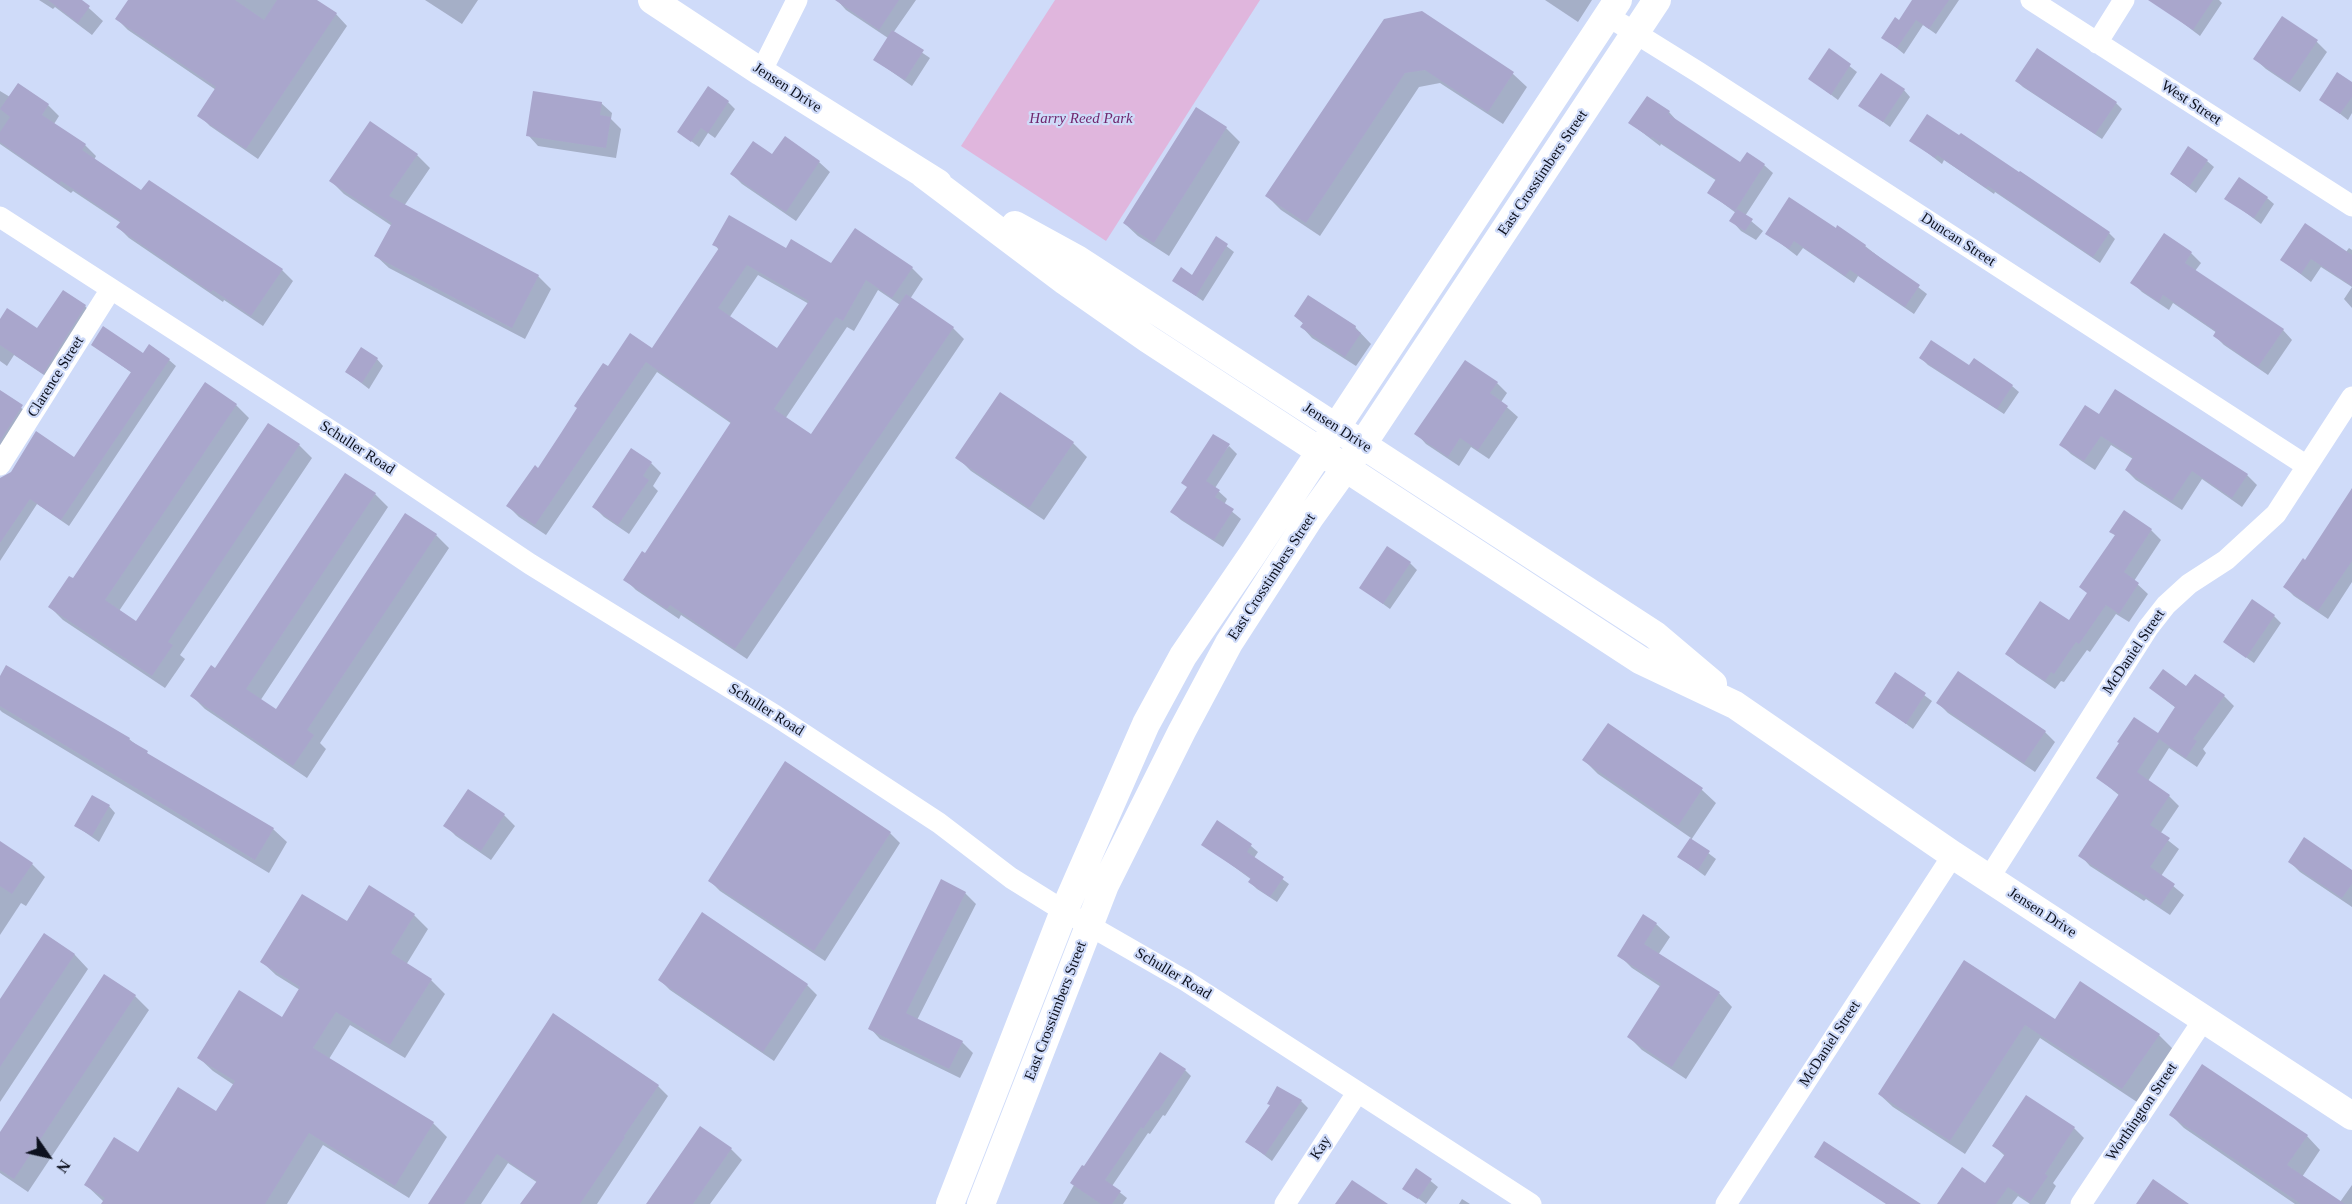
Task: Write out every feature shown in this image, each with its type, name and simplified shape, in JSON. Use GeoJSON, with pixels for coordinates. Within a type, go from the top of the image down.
{"type":"FeatureCollection","features":[{"type":"Feature","properties":{"kind":"main road","name":"Jensen Drive"},"geometry":{"type":"LineString","coordinates":[[652,0],[760,72],[923,174],[1077,259],[1616,609],[1655,635],[1736,705],[1953,855],[2352,1116]]}},
{"type":"Feature","properties":{"kind":"main road","name":"East Crosstimbers Street"},"geometry":{"type":"LineString","coordinates":[[950,1204],[1077,918],[1110,874],[1229,643],[1311,516],[1362,445],[1657,0]]}},
{"type":"Feature","properties":{"kind":"main road","name":"East Crosstimbers Street"},"geometry":{"type":"LineString","coordinates":[[985,1195],[1077,918],[1150,716],[1183,656],[1613,8]]}},
{"type":"Feature","properties":{"kind":"main road"},"geometry":{"type":"LineString","coordinates":[[1515,157],[1542,175]]}},
{"type":"Feature","properties":{"kind":"main road","name":"Jensen Drive"},"geometry":{"type":"LineString","coordinates":[[923,174],[1065,281],[1149,339],[1599,634],[1640,660],[1736,705]]}},
{"type":"Feature","properties":{"kind":"main road"},"geometry":{"type":"LineString","coordinates":[[1599,634],[1616,609]]}},
{"type":"Feature","properties":{"kind":"main road"},"geometry":{"type":"LineString","coordinates":[[1150,716],[1179,738]]}},
{"type":"Feature","properties":{"kind":"main road"},"geometry":{"type":"LineString","coordinates":[[961,1177],[985,1195]]}},
{"type":"Feature","properties":{"kind":"street"},"geometry":{"type":"LineString","coordinates":[[760,72],[797,0]]}},
{"type":"Feature","properties":{"kind":"street","name":"West Street"},"geometry":{"type":"LineString","coordinates":[[2031,0],[2352,206]]}},
{"type":"Feature","properties":{"kind":"street"},"geometry":{"type":"LineString","coordinates":[[2097,43],[2124,0]]}},
{"type":"Feature","properties":{"kind":"street","name":"Duncan Street"},"geometry":{"type":"LineString","coordinates":[[1613,8],[1635,33],[2307,466]]}},
{"type":"Feature","properties":{"kind":"street","name":"Schuller Road"},"geometry":{"type":"LineString","coordinates":[[0,217],[323,426],[530,564],[776,716],[939,824],[1011,878],[1186,981],[1531,1204]]}},
{"type":"Feature","properties":{"kind":"street","name":"Clarence Street"},"geometry":{"type":"LineString","coordinates":[[0,465],[111,290]]}},
{"type":"Feature","properties":{"kind":"street","name":"McDaniel Street"},"geometry":{"type":"LineString","coordinates":[[1989,878],[2148,628],[2166,605],[2189,584],[2226,560],[2276,514],[2352,397]]}},
{"type":"Feature","properties":{"kind":"street","name":"McDaniel Street"},"geometry":{"type":"LineString","coordinates":[[1726,1204],[1953,855]]}},
{"type":"Feature","properties":{"kind":"street","name":"Worthington Street"},"geometry":{"type":"LineString","coordinates":[[2081,1204],[2204,1019]]}},
{"type":"Feature","properties":{"kind":"street","name":"Kay"},"geometry":{"type":"LineString","coordinates":[[1285,1204],[1358,1093]]}},
{"type":"Feature","properties":{"kind":"green space","name":"Harry Reed Park"},"geometry":{"type":"Polygon","coordinates":[[[1055,0],[1260,0],[1106,241],[961,146],[1055,0]]]}},
{"type":"Feature","properties":{"kind":"building"},"geometry":{"type":"Polygon","coordinates":[[[48,0],[82,0],[90,6],[78,23],[48,0]]]}},
{"type":"Feature","properties":{"kind":"building"},"geometry":{"type":"Polygon","coordinates":[[[128,0],[235,0],[264,20],[277,0],[317,0],[337,13],[246,149],[197,116],[216,87],[115,19],[128,0]]]}},
{"type":"Feature","properties":{"kind":"building"},"geometry":{"type":"Polygon","coordinates":[[[835,0],[899,0],[879,30],[835,0]]]}},
{"type":"Feature","properties":{"kind":"building"},"geometry":{"type":"Polygon","coordinates":[[[1912,0],[1949,0],[1929,29],[1916,20],[1897,48],[1881,38],[1895,17],[1899,20],[1912,0]]]}},
{"type":"Feature","properties":{"kind":"building"},"geometry":{"type":"Polygon","coordinates":[[[2148,0],[2213,0],[2193,30],[2148,0]]]}},
{"type":"Feature","properties":{"kind":"building"},"geometry":{"type":"Polygon","coordinates":[[[1422,11],[1514,72],[1488,112],[1425,70],[1405,73],[1306,223],[1265,196],[1384,19],[1422,11]]]}},
{"type":"Feature","properties":{"kind":"building"},"geometry":{"type":"Polygon","coordinates":[[[2282,16],[2318,40],[2289,83],[2253,59],[2282,16]]]}},
{"type":"Feature","properties":{"kind":"building"},"geometry":{"type":"Polygon","coordinates":[[[892,30],[924,50],[905,80],[873,60],[892,30]]]}},
{"type":"Feature","properties":{"kind":"building"},"geometry":{"type":"Polygon","coordinates":[[[1829,48],[1851,64],[1831,95],[1808,79],[1829,48]]]}},
{"type":"Feature","properties":{"kind":"building"},"geometry":{"type":"Polygon","coordinates":[[[2037,48],[2117,102],[2095,134],[2015,81],[2037,48]]]}},
{"type":"Feature","properties":{"kind":"building"},"geometry":{"type":"Polygon","coordinates":[[[2337,72],[2352,82],[2352,97],[2340,114],[2319,100],[2337,72]]]}},
{"type":"Feature","properties":{"kind":"building"},"geometry":{"type":"Polygon","coordinates":[[[1881,73],[1905,89],[1883,122],[1858,106],[1881,73]]]}},
{"type":"Feature","properties":{"kind":"building"},"geometry":{"type":"Polygon","coordinates":[[[18,83],[49,104],[42,115],[86,144],[82,150],[141,190],[149,180],[283,269],[251,316],[213,290],[211,292],[116,227],[121,221],[61,181],[59,184],[0,142],[0,132],[10,117],[0,109],[18,83]]]}},
{"type":"Feature","properties":{"kind":"building"},"geometry":{"type":"Polygon","coordinates":[[[708,86],[729,101],[708,133],[701,128],[691,142],[677,132],[708,86]]]}},
{"type":"Feature","properties":{"kind":"building"},"geometry":{"type":"Polygon","coordinates":[[[533,91],[602,102],[600,115],[611,117],[606,148],[526,136],[533,91]]]}},
{"type":"Feature","properties":{"kind":"building"},"geometry":{"type":"Polygon","coordinates":[[[1647,96],[1670,111],[1668,114],[1740,162],[1747,152],[1765,164],[1735,211],[1707,193],[1716,179],[1628,123],[1647,96]]]}},
{"type":"Feature","properties":{"kind":"building"},"geometry":{"type":"Polygon","coordinates":[[[1196,107],[1227,127],[1154,243],[1123,223],[1196,107]]]}},
{"type":"Feature","properties":{"kind":"building"},"geometry":{"type":"Polygon","coordinates":[[[1927,114],[2020,171],[2110,232],[2093,257],[1988,186],[1986,188],[1937,155],[1935,158],[1909,141],[1927,114]]]}},
{"type":"Feature","properties":{"kind":"building"},"geometry":{"type":"Polygon","coordinates":[[[370,121],[418,154],[389,196],[539,275],[512,328],[374,256],[392,223],[329,181],[370,121]]]}},
{"type":"Feature","properties":{"kind":"building"},"geometry":{"type":"Polygon","coordinates":[[[785,136],[820,161],[786,212],[730,174],[753,141],[772,154],[785,136]]]}},
{"type":"Feature","properties":{"kind":"building"},"geometry":{"type":"Polygon","coordinates":[[[2188,146],[2208,160],[2189,187],[2170,174],[2188,146]]]}},
{"type":"Feature","properties":{"kind":"building"},"geometry":{"type":"Polygon","coordinates":[[[2239,177],[2268,197],[2254,218],[2224,199],[2239,177]]]}},
{"type":"Feature","properties":{"kind":"building"},"geometry":{"type":"Polygon","coordinates":[[[1789,197],[1836,228],[1837,225],[1920,285],[1905,307],[1850,270],[1845,276],[1794,241],[1789,249],[1765,234],[1789,197]]]}},
{"type":"Feature","properties":{"kind":"building"},"geometry":{"type":"Polygon","coordinates":[[[1737,209],[1753,219],[1745,231],[1729,221],[1737,209]]]}},
{"type":"Feature","properties":{"kind":"building"},"geometry":{"type":"Polygon","coordinates":[[[729,215],[786,248],[791,239],[831,263],[855,228],[913,267],[892,298],[866,280],[843,321],[836,317],[774,409],[811,434],[906,294],[954,327],[735,649],[670,605],[667,609],[623,580],[642,551],[645,553],[731,422],[646,362],[535,525],[506,506],[535,465],[538,468],[577,408],[574,406],[603,363],[608,366],[630,333],[652,348],[719,248],[712,245],[729,215]],[[747,265],[718,308],[777,348],[809,301],[747,265]]]}},
{"type":"Feature","properties":{"kind":"building"},"geometry":{"type":"Polygon","coordinates":[[[2305,223],[2352,255],[2352,286],[2311,259],[2301,274],[2280,260],[2305,223]]]}},
{"type":"Feature","properties":{"kind":"building"},"geometry":{"type":"Polygon","coordinates":[[[2164,233],[2192,252],[2185,263],[2284,329],[2258,367],[2213,336],[2216,331],[2163,295],[2159,302],[2130,283],[2164,233]]]}},
{"type":"Feature","properties":{"kind":"building"},"geometry":{"type":"Polygon","coordinates":[[[1216,236],[1228,244],[1196,296],[1172,281],[1181,267],[1192,275],[1216,236]]]}},
{"type":"Feature","properties":{"kind":"building"},"geometry":{"type":"Polygon","coordinates":[[[63,290],[86,305],[43,374],[0,345],[0,319],[7,308],[37,328],[63,290]]]}},
{"type":"Feature","properties":{"kind":"building"},"geometry":{"type":"Polygon","coordinates":[[[1308,295],[1356,326],[1355,329],[1361,333],[1345,357],[1300,327],[1303,323],[1294,316],[1308,295]]]}},
{"type":"Feature","properties":{"kind":"building"},"geometry":{"type":"Polygon","coordinates":[[[103,326],[143,353],[149,344],[170,359],[61,520],[30,499],[0,543],[0,478],[11,472],[36,431],[74,457],[131,372],[91,345],[103,326]]]}},
{"type":"Feature","properties":{"kind":"building"},"geometry":{"type":"Polygon","coordinates":[[[1931,340],[1969,365],[1974,358],[2013,385],[1997,409],[1919,358],[1931,340]]]}},
{"type":"Feature","properties":{"kind":"building"},"geometry":{"type":"Polygon","coordinates":[[[361,347],[378,358],[362,383],[345,372],[361,347]]]}},
{"type":"Feature","properties":{"kind":"building"},"geometry":{"type":"Polygon","coordinates":[[[1465,360],[1498,382],[1490,393],[1508,406],[1478,450],[1460,438],[1448,457],[1414,434],[1465,360]]]}},
{"type":"Feature","properties":{"kind":"building"},"geometry":{"type":"Polygon","coordinates":[[[205,382],[237,404],[105,600],[136,621],[268,423],[300,444],[168,642],[173,645],[152,676],[48,607],[69,576],[73,578],[205,382]]]}},
{"type":"Feature","properties":{"kind":"building"},"geometry":{"type":"Polygon","coordinates":[[[2115,389],[2248,474],[2232,498],[2192,471],[2172,501],[2125,470],[2133,457],[2101,436],[2084,461],[2059,445],[2085,405],[2099,414],[2115,389]]]}},
{"type":"Feature","properties":{"kind":"building"},"geometry":{"type":"Polygon","coordinates":[[[0,390],[23,405],[0,441],[0,390]]]}},
{"type":"Feature","properties":{"kind":"building"},"geometry":{"type":"Polygon","coordinates":[[[1000,392],[1074,442],[1029,508],[955,458],[1000,392]]]}},
{"type":"Feature","properties":{"kind":"building"},"geometry":{"type":"Polygon","coordinates":[[[1213,434],[1230,444],[1206,481],[1220,490],[1215,497],[1234,509],[1214,540],[1170,512],[1187,487],[1181,483],[1213,434]]]}},
{"type":"Feature","properties":{"kind":"building"},"geometry":{"type":"Polygon","coordinates":[[[631,448],[652,462],[643,476],[649,480],[618,525],[592,507],[631,448]]]}},
{"type":"Feature","properties":{"kind":"building"},"geometry":{"type":"Polygon","coordinates":[[[345,473],[376,493],[246,689],[276,709],[405,513],[437,534],[307,730],[314,735],[293,766],[190,696],[211,665],[215,668],[345,473]]]}},
{"type":"Feature","properties":{"kind":"building"},"geometry":{"type":"Polygon","coordinates":[[[2352,488],[2352,561],[2318,611],[2283,587],[2303,558],[2305,560],[2352,488]]]}},
{"type":"Feature","properties":{"kind":"building"},"geometry":{"type":"Polygon","coordinates":[[[2124,510],[2152,529],[2124,572],[2139,583],[2119,614],[2106,605],[2079,644],[2076,642],[2054,674],[2051,672],[2045,681],[2005,654],[2040,601],[2069,620],[2087,593],[2079,587],[2115,535],[2109,532],[2124,510]]]}},
{"type":"Feature","properties":{"kind":"building"},"geometry":{"type":"Polygon","coordinates":[[[1387,546],[1411,562],[1383,604],[1359,588],[1387,546]]]}},
{"type":"Feature","properties":{"kind":"building"},"geometry":{"type":"Polygon","coordinates":[[[2252,599],[2275,615],[2246,658],[2223,642],[2252,599]]]}},
{"type":"Feature","properties":{"kind":"building"},"geometry":{"type":"Polygon","coordinates":[[[6,665],[130,738],[129,740],[148,751],[147,753],[274,828],[255,860],[0,706],[0,676],[6,665]]]}},
{"type":"Feature","properties":{"kind":"building"},"geometry":{"type":"Polygon","coordinates":[[[2163,669],[2186,686],[2195,674],[2225,695],[2193,739],[2197,741],[2186,758],[2159,739],[2137,772],[2170,795],[2150,825],[2170,838],[2150,867],[2175,884],[2160,906],[2135,890],[2133,892],[2078,856],[2119,794],[2096,778],[2119,743],[2117,742],[2134,717],[2158,733],[2175,707],[2149,688],[2163,669]]]}},
{"type":"Feature","properties":{"kind":"building"},"geometry":{"type":"Polygon","coordinates":[[[1958,671],[2046,731],[2024,763],[1936,703],[1958,671]]]}},
{"type":"Feature","properties":{"kind":"building"},"geometry":{"type":"Polygon","coordinates":[[[1895,672],[1926,693],[1906,724],[1875,703],[1895,672]]]}},
{"type":"Feature","properties":{"kind":"building"},"geometry":{"type":"Polygon","coordinates":[[[1608,723],[1703,788],[1678,826],[1582,760],[1608,723]]]}},
{"type":"Feature","properties":{"kind":"building"},"geometry":{"type":"Polygon","coordinates":[[[785,761],[891,832],[814,951],[708,881],[785,761]]]}},
{"type":"Feature","properties":{"kind":"building"},"geometry":{"type":"Polygon","coordinates":[[[468,789],[505,814],[481,851],[443,826],[468,789]]]}},
{"type":"Feature","properties":{"kind":"building"},"geometry":{"type":"Polygon","coordinates":[[[92,795],[110,805],[92,836],[74,826],[92,795]]]}},
{"type":"Feature","properties":{"kind":"building"},"geometry":{"type":"Polygon","coordinates":[[[1217,820],[1252,844],[1247,852],[1284,877],[1270,897],[1248,882],[1251,878],[1201,845],[1217,820]]]}},
{"type":"Feature","properties":{"kind":"building"},"geometry":{"type":"Polygon","coordinates":[[[2304,837],[2352,870],[2352,884],[2342,898],[2288,862],[2304,837]]]}},
{"type":"Feature","properties":{"kind":"building"},"geometry":{"type":"Polygon","coordinates":[[[1690,838],[1710,851],[1698,870],[1677,857],[1690,838]]]}},
{"type":"Feature","properties":{"kind":"building"},"geometry":{"type":"Polygon","coordinates":[[[0,841],[33,863],[12,894],[0,886],[0,841]]]}},
{"type":"Feature","properties":{"kind":"building"},"geometry":{"type":"Polygon","coordinates":[[[941,879],[966,892],[906,1013],[963,1041],[949,1069],[868,1029],[941,879]]]}},
{"type":"Feature","properties":{"kind":"building"},"geometry":{"type":"Polygon","coordinates":[[[369,885],[415,914],[391,953],[432,979],[390,1045],[336,1012],[313,1048],[434,1122],[395,1186],[309,1133],[265,1204],[101,1204],[105,1198],[84,1185],[114,1137],[138,1152],[178,1087],[216,1111],[235,1081],[197,1058],[239,990],[282,1017],[300,987],[260,962],[302,894],[347,921],[369,885]]]}},
{"type":"Feature","properties":{"kind":"building"},"geometry":{"type":"Polygon","coordinates":[[[702,912],[808,984],[763,1052],[658,980],[702,912]]]}},
{"type":"Feature","properties":{"kind":"building"},"geometry":{"type":"Polygon","coordinates":[[[1643,914],[1657,923],[1644,944],[1720,992],[1672,1067],[1627,1037],[1661,984],[1617,956],[1643,914]]]}},
{"type":"Feature","properties":{"kind":"building"},"geometry":{"type":"Polygon","coordinates":[[[44,933],[75,954],[0,1067],[0,999],[44,933]]]}},
{"type":"Feature","properties":{"kind":"building"},"geometry":{"type":"Polygon","coordinates":[[[1964,960],[2055,1019],[2080,981],[2160,1034],[2122,1089],[2025,1025],[1950,1141],[1878,1094],[1964,960]]]}},
{"type":"Feature","properties":{"kind":"building"},"geometry":{"type":"Polygon","coordinates":[[[104,974],[136,995],[14,1179],[0,1170],[0,1132],[104,974]]]}},
{"type":"Feature","properties":{"kind":"building"},"geometry":{"type":"Polygon","coordinates":[[[553,1013],[659,1085],[625,1137],[580,1204],[520,1204],[537,1181],[497,1154],[464,1204],[428,1204],[553,1013]]]}},
{"type":"Feature","properties":{"kind":"building"},"geometry":{"type":"Polygon","coordinates":[[[1160,1052],[1186,1069],[1158,1111],[1156,1110],[1143,1129],[1141,1127],[1105,1180],[1121,1191],[1112,1204],[1101,1204],[1070,1183],[1082,1165],[1084,1166],[1160,1052]]]}},
{"type":"Feature","properties":{"kind":"building"},"geometry":{"type":"Polygon","coordinates":[[[2202,1064],[2308,1135],[2287,1165],[2345,1204],[2301,1204],[2169,1115],[2202,1064]]]}},
{"type":"Feature","properties":{"kind":"building"},"geometry":{"type":"Polygon","coordinates":[[[1277,1086],[1302,1100],[1265,1155],[1245,1142],[1270,1105],[1267,1104],[1277,1086]]]}},
{"type":"Feature","properties":{"kind":"building"},"geometry":{"type":"Polygon","coordinates":[[[2026,1095],[2075,1127],[2045,1174],[2048,1176],[2030,1202],[2008,1187],[1996,1204],[1937,1204],[1962,1167],[1985,1183],[2005,1154],[1992,1146],[2026,1095]]]}},
{"type":"Feature","properties":{"kind":"building"},"geometry":{"type":"Polygon","coordinates":[[[700,1126],[732,1148],[693,1204],[646,1204],[700,1126]]]}},
{"type":"Feature","properties":{"kind":"building"},"geometry":{"type":"Polygon","coordinates":[[[1824,1141],[1921,1204],[1886,1204],[1814,1157],[1824,1141]]]}},
{"type":"Feature","properties":{"kind":"building"},"geometry":{"type":"Polygon","coordinates":[[[1416,1168],[1432,1179],[1418,1199],[1402,1189],[1416,1168]]]}},
{"type":"Feature","properties":{"kind":"building"},"geometry":{"type":"Polygon","coordinates":[[[2153,1179],[2189,1204],[2136,1204],[2153,1179]]]}},
{"type":"Feature","properties":{"kind":"building"},"geometry":{"type":"Polygon","coordinates":[[[1352,1180],[1388,1204],[1335,1204],[1352,1180]]]}}]}
